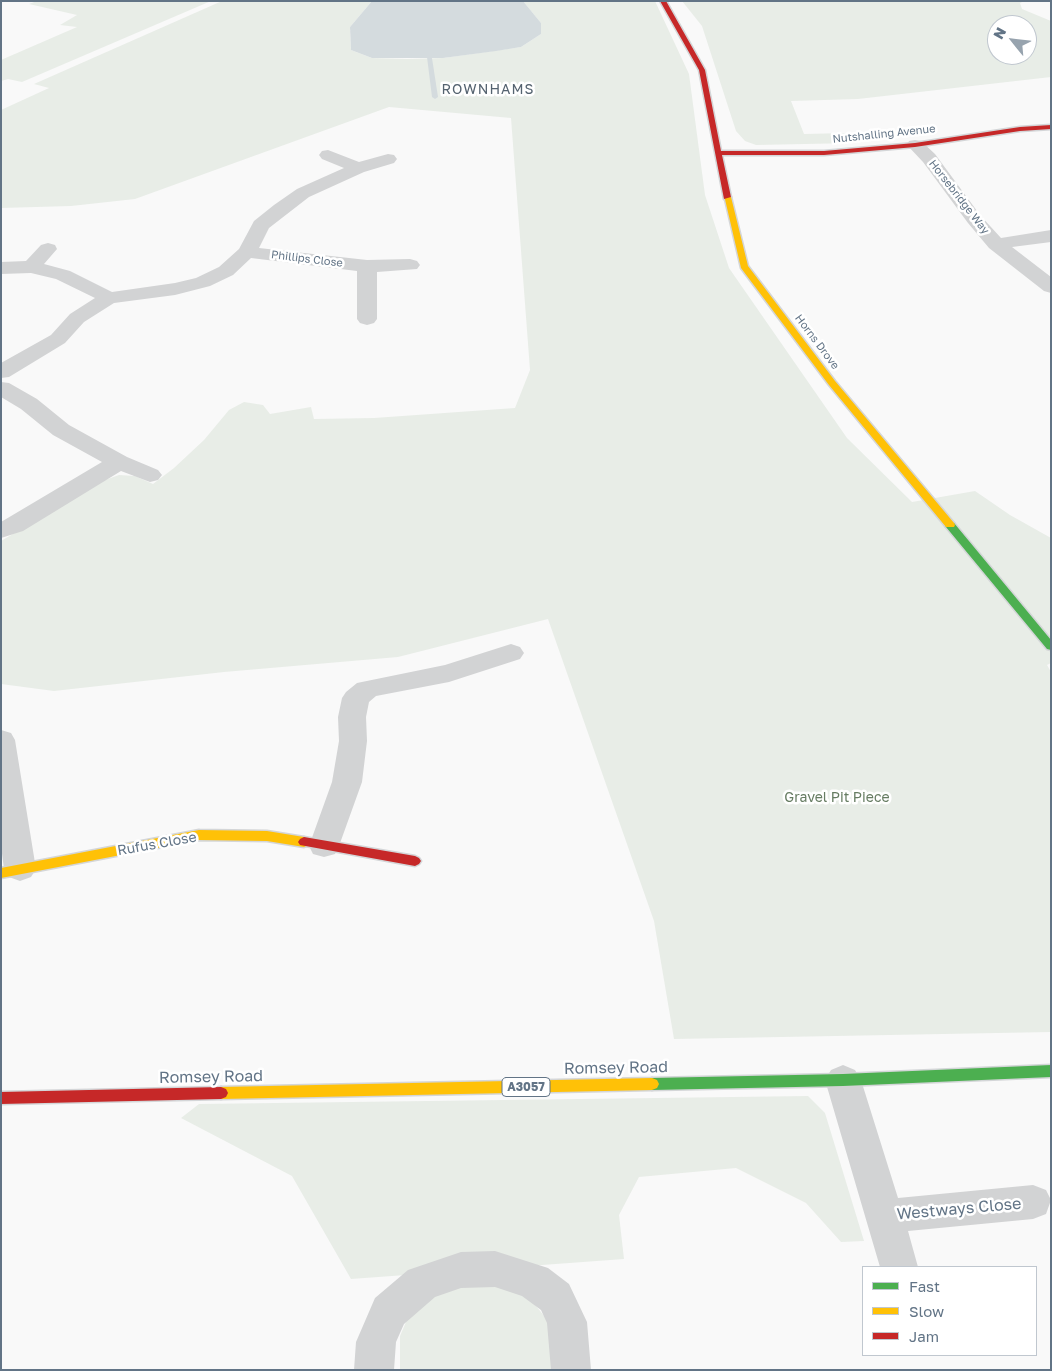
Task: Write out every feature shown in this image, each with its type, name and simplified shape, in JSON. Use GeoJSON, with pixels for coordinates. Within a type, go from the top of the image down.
{"type":"FeatureCollection","features":[{"type":"Feature","properties":{"kind":"street","name":"Horns Drove"},"geometry":{"type":"LineString","coordinates":[[663,1],[702,70],[726,194],[744,266],[832,382],[1051,647]]}},
{"type":"Feature","properties":{"kind":"street","name":"Nutshalling Avenue"},"geometry":{"type":"LineString","coordinates":[[719,153],[824,153],[915,145],[1020,129],[1051,127]]}},
{"type":"Feature","properties":{"kind":"street","name":"Horsebridge Way"},"geometry":{"type":"LineString","coordinates":[[915,145],[929,158],[974,219],[996,244],[1051,287]]}},
{"type":"Feature","properties":{"kind":"street"},"geometry":{"type":"LineString","coordinates":[[328,155],[358,168]]}},
{"type":"Feature","properties":{"kind":"street"},"geometry":{"type":"LineString","coordinates":[[1,372],[58,339],[77,318],[109,298],[175,289],[203,282],[226,271],[247,252],[261,225],[303,193],[358,168],[388,159]]}},
{"type":"Feature","properties":{"kind":"street"},"geometry":{"type":"LineString","coordinates":[[996,244],[1051,236]]}},
{"type":"Feature","properties":{"kind":"street"},"geometry":{"type":"LineString","coordinates":[[31,267],[48,249]]}},
{"type":"Feature","properties":{"kind":"street","name":"Phillips Close"},"geometry":{"type":"LineString","coordinates":[[247,252],[367,266],[410,265]]}},
{"type":"Feature","properties":{"kind":"street"},"geometry":{"type":"LineString","coordinates":[[367,266],[367,319]]}},
{"type":"Feature","properties":{"kind":"street"},"geometry":{"type":"LineString","coordinates":[[1,268],[31,267],[63,275],[109,298]]}},
{"type":"Feature","properties":{"kind":"street"},"geometry":{"type":"LineString","coordinates":[[1,388],[29,404],[61,430],[119,462],[150,475]]}},
{"type":"Feature","properties":{"kind":"street"},"geometry":{"type":"LineString","coordinates":[[1,531],[14,526],[119,462]]}},
{"type":"Feature","properties":{"kind":"street"},"geometry":{"type":"LineString","coordinates":[[324,846],[347,782],[353,740],[352,716],[356,698],[367,689],[449,673],[511,653]]}},
{"type":"Feature","properties":{"kind":"street","name":"Rufus Close"},"geometry":{"type":"LineString","coordinates":[[1,740],[13,813],[11,871],[199,835],[267,836],[414,861]]}},
{"type":"Feature","properties":{"kind":"street","name":"Romsey Road"},"geometry":{"type":"LineString","coordinates":[[1,1098],[843,1080],[1051,1071]]}},
{"type":"Feature","properties":{"kind":"street","name":"Westways Close"},"geometry":{"type":"LineString","coordinates":[[843,1080],[899,1266]]}},
{"type":"Feature","properties":{"kind":"street","name":"Westways Close"},"geometry":{"type":"LineString","coordinates":[[885,1216],[1033,1202]]}},
{"type":"Feature","properties":{"kind":"street"},"geometry":{"type":"LineString","coordinates":[[374,1370],[376,1342],[390,1310],[422,1282],[461,1270],[496,1269],[534,1281],[554,1297],[566,1322],[572,1370]]}},
{"type":"Feature","properties":{"kind":"green space"},"geometry":{"type":"Polygon","coordinates":[[[37,1],[211,1],[22,82],[8,79],[1,81],[1,60],[77,27],[60,25],[77,15],[29,4],[37,1]]]}},
{"type":"Feature","properties":{"kind":"green space","name":"Gravel Pit Piece"},"geometry":{"type":"Polygon","coordinates":[[[222,1],[372,1],[350,27],[351,50],[372,58],[407,59],[443,58],[521,47],[541,34],[541,23],[523,1],[655,1],[689,74],[705,195],[729,268],[847,438],[912,502],[975,491],[1010,515],[1051,538],[1051,663],[1047,665],[1051,672],[1051,1032],[674,1039],[654,921],[548,619],[398,657],[224,672],[54,691],[1,684],[1,541],[105,480],[119,475],[135,476],[153,484],[174,468],[204,440],[229,410],[244,402],[263,405],[270,414],[311,407],[314,419],[374,418],[515,408],[530,370],[511,118],[389,107],[135,199],[71,206],[1,208],[1,110],[49,88],[34,84],[222,1]]]}},
{"type":"Feature","properties":{"kind":"green space"},"geometry":{"type":"Polygon","coordinates":[[[682,1],[1024,1],[1020,3],[1022,9],[1036,15],[987,15],[987,65],[1037,65],[1037,15],[1051,21],[1051,77],[858,99],[791,101],[804,134],[847,133],[854,143],[756,145],[745,141],[736,131],[702,26],[682,1]]]}},
{"type":"Feature","properties":{"kind":"green space"},"geometry":{"type":"Polygon","coordinates":[[[808,1096],[825,1113],[864,1241],[841,1242],[806,1203],[736,1168],[639,1177],[619,1215],[624,1259],[351,1279],[292,1176],[181,1118],[199,1104],[808,1096]]]}},
{"type":"Feature","properties":{"kind":"green space"},"geometry":{"type":"Polygon","coordinates":[[[449,1285],[504,1286],[531,1300],[550,1323],[555,1370],[400,1370],[400,1336],[409,1315],[449,1285]]]}},
{"type":"Feature","properties":{"kind":"shaded area"},"geometry":{"type":"Polygon","coordinates":[[[372,1],[523,1],[541,23],[541,34],[521,47],[496,51],[443,58],[372,58],[351,50],[350,27],[372,1]]]}},
{"type":"Feature","properties":{"kind":"waterway"},"geometry":{"type":"LineString","coordinates":[[429,58],[435,97]]}},
{"type":"Feature","properties":{"kind":"traffic: fast"},"geometry":{"type":"LineString","coordinates":[[950,525],[1051,647]]}},
{"type":"Feature","properties":{"kind":"traffic: fast"},"geometry":{"type":"LineString","coordinates":[[652,1084],[843,1080],[1051,1071]]}},
{"type":"Feature","properties":{"kind":"traffic: slow"},"geometry":{"type":"LineString","coordinates":[[727,197],[744,266],[832,383],[950,525]]}},
{"type":"Feature","properties":{"kind":"traffic: slow"},"geometry":{"type":"LineString","coordinates":[[1,873],[199,835],[267,836],[304,842]]}},
{"type":"Feature","properties":{"kind":"traffic: slow"},"geometry":{"type":"LineString","coordinates":[[221,1093],[652,1084]]}},
{"type":"Feature","properties":{"kind":"traffic: jam"},"geometry":{"type":"LineString","coordinates":[[663,1],[702,70],[727,197]]}},
{"type":"Feature","properties":{"kind":"traffic: jam"},"geometry":{"type":"LineString","coordinates":[[719,153],[824,153],[915,145],[1020,129],[1051,127]]}},
{"type":"Feature","properties":{"kind":"traffic: jam"},"geometry":{"type":"LineString","coordinates":[[304,842],[415,861]]}},
{"type":"Feature","properties":{"kind":"traffic: jam"},"geometry":{"type":"LineString","coordinates":[[1,1098],[221,1093]]}},
{"type":"Feature","properties":{"kind":"district","name":"ROWNHAMS"},"geometry":{"type":"Point","coordinates":[488,90]}}]}
